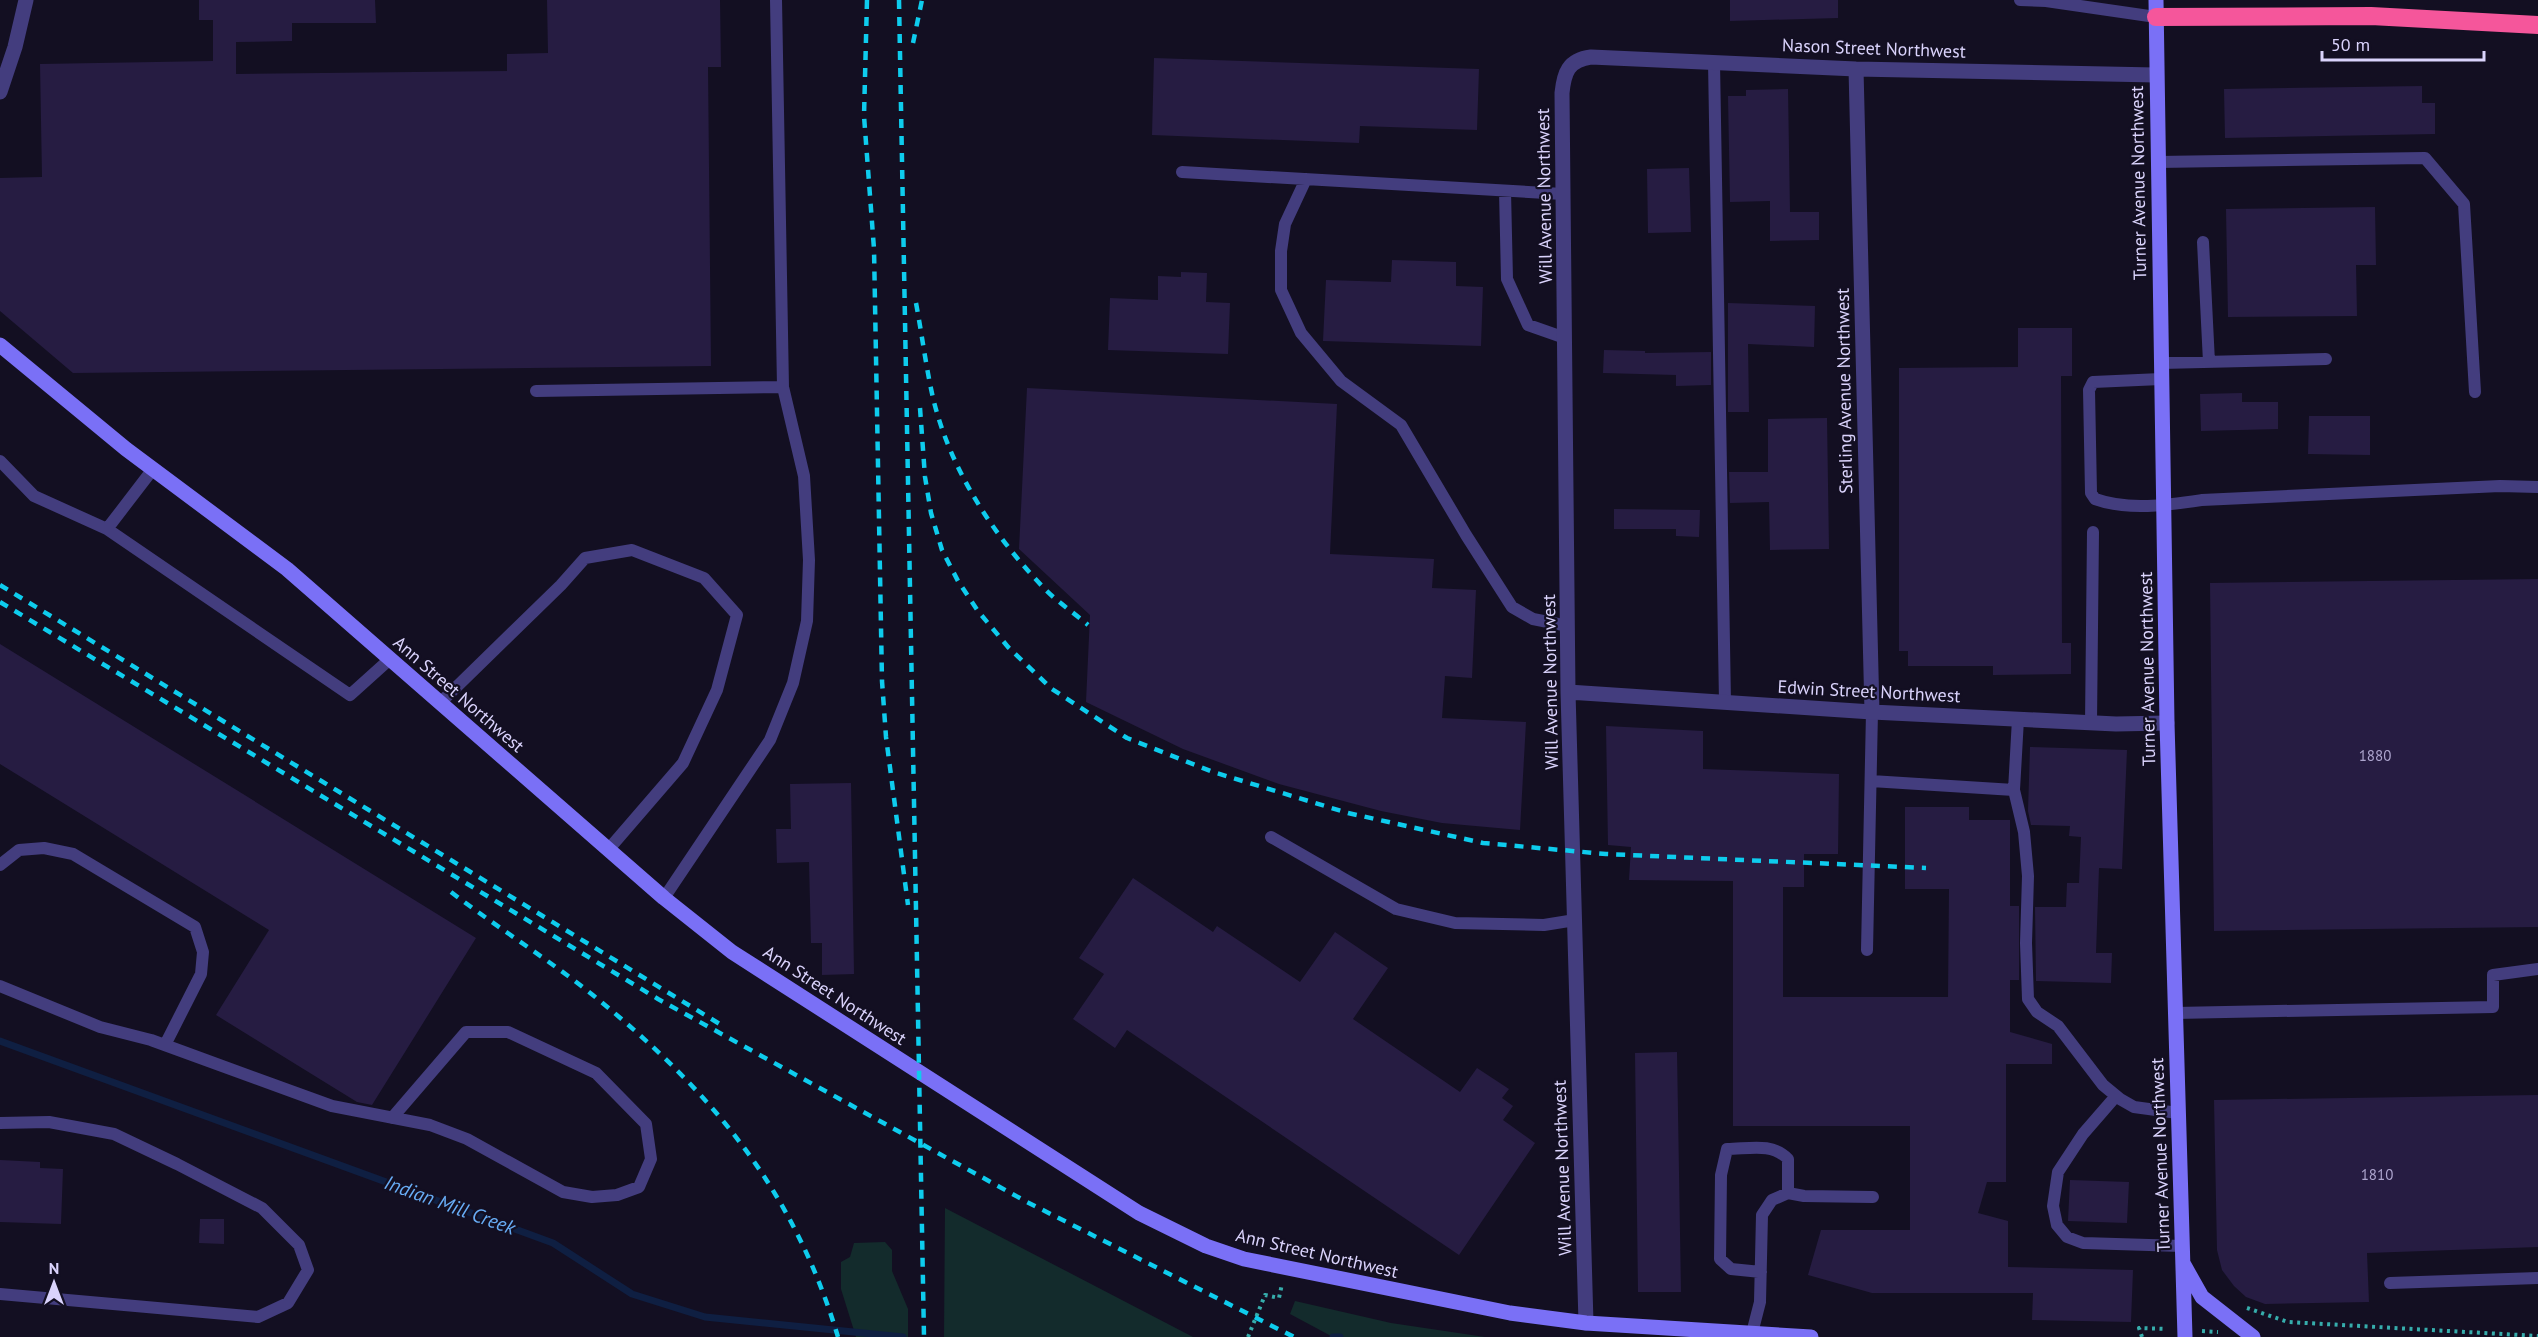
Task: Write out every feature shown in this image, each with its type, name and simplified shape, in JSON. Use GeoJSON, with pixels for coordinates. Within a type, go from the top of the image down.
{"type":"FeatureCollection","features":[{"type":"Feature","properties":{"kind":"highway"},"geometry":{"type":"LineString","coordinates":[[2156,8],[2538,25]]}},
{"type":"Feature","properties":{"kind":"main road","name":"Turner Avenue Northwest"},"geometry":{"type":"LineString","coordinates":[[2156,8],[2167,723],[2185,1337]]}},
{"type":"Feature","properties":{"kind":"main road","name":"Ann Street Northwest"},"geometry":{"type":"LineString","coordinates":[[0,345],[51,390],[287,569],[608,850],[732,952],[1130,1207],[1206,1246],[1244,1259],[1510,1313],[1586,1323],[1811,1337]]}},
{"type":"Feature","properties":{"kind":"main road"},"geometry":{"type":"LineString","coordinates":[[2182,1253],[2202,1297],[2253,1337]]}},
{"type":"Feature","properties":{"kind":"street"},"geometry":{"type":"LineString","coordinates":[[0,92],[15,48],[26,0]]}},
{"type":"Feature","properties":{"kind":"street","name":"Nason Street Northwest"},"geometry":{"type":"LineString","coordinates":[[1591,57],[1856,69],[2156,75]]}},
{"type":"Feature","properties":{"kind":"street","name":"Will Avenue Northwest"},"geometry":{"type":"LineString","coordinates":[[1586,1323],[1568,692],[1563,77],[1568,66],[1579,58],[1591,57]]}},
{"type":"Feature","properties":{"kind":"street","name":"Sterling Avenue Northwest"},"geometry":{"type":"LineString","coordinates":[[1856,69],[1872,712]]}},
{"type":"Feature","properties":{"kind":"street","name":"Edwin Street Northwest"},"geometry":{"type":"LineString","coordinates":[[1568,692],[1872,712],[2091,723],[2167,723]]}},
{"type":"Feature","properties":{"kind":"lane"},"geometry":{"type":"LineString","coordinates":[[664,898],[770,740],[793,684],[807,621],[809,560],[804,476],[783,387],[776,0]]}},
{"type":"Feature","properties":{"kind":"lane"},"geometry":{"type":"LineString","coordinates":[[2020,0],[2156,8]]}},
{"type":"Feature","properties":{"kind":"lane"},"geometry":{"type":"LineString","coordinates":[[1714,62],[1725,702]]}},
{"type":"Feature","properties":{"kind":"lane"},"geometry":{"type":"LineString","coordinates":[[2158,162],[2425,158],[2464,204],[2475,392]]}},
{"type":"Feature","properties":{"kind":"lane"},"geometry":{"type":"LineString","coordinates":[[1182,172],[1563,194]]}},
{"type":"Feature","properties":{"kind":"lane"},"geometry":{"type":"LineString","coordinates":[[1306,179],[1285,224],[1281,251],[1281,290],[1301,333],[1341,381],[1401,425],[1483,563],[1512,607],[1533,619],[1568,626]]}},
{"type":"Feature","properties":{"kind":"lane"},"geometry":{"type":"LineString","coordinates":[[1505,191],[1507,279],[1528,325],[1565,338]]}},
{"type":"Feature","properties":{"kind":"lane"},"geometry":{"type":"LineString","coordinates":[[2203,242],[2209,362]]}},
{"type":"Feature","properties":{"kind":"lane"},"geometry":{"type":"LineString","coordinates":[[2161,363],[2326,359]]}},
{"type":"Feature","properties":{"kind":"lane"},"geometry":{"type":"LineString","coordinates":[[2162,380],[2093,382],[2089,390],[2091,493],[2095,499],[2107,504],[2164,505],[2202,500],[2488,487],[2538,487]]}},
{"type":"Feature","properties":{"kind":"lane"},"geometry":{"type":"LineString","coordinates":[[536,391],[783,387]]}},
{"type":"Feature","properties":{"kind":"lane"},"geometry":{"type":"LineString","coordinates":[[0,461],[34,496],[107,529],[350,695],[390,659]]}},
{"type":"Feature","properties":{"kind":"lane"},"geometry":{"type":"LineString","coordinates":[[107,529],[153,469]]}},
{"type":"Feature","properties":{"kind":"lane"},"geometry":{"type":"LineString","coordinates":[[2091,723],[2093,532]]}},
{"type":"Feature","properties":{"kind":"lane"},"geometry":{"type":"LineString","coordinates":[[440,703],[561,585],[585,558],[632,550],[704,578],[737,615],[717,690],[684,763],[608,850]]}},
{"type":"Feature","properties":{"kind":"lane"},"geometry":{"type":"LineString","coordinates":[[1868,950],[1872,712]]}},
{"type":"Feature","properties":{"kind":"lane"},"geometry":{"type":"LineString","coordinates":[[2018,719],[2014,790],[2024,832],[2028,876],[2026,943],[2028,999],[2037,1012],[2058,1026],[2103,1085],[2116,1095],[2134,1107],[2178,1113]]}},
{"type":"Feature","properties":{"kind":"lane"},"geometry":{"type":"LineString","coordinates":[[1871,782],[2014,790]]}},
{"type":"Feature","properties":{"kind":"lane"},"geometry":{"type":"LineString","coordinates":[[1271,837],[1396,909],[1455,923],[1544,925],[1575,920]]}},
{"type":"Feature","properties":{"kind":"lane"},"geometry":{"type":"LineString","coordinates":[[0,865],[19,850],[44,848],[73,854],[195,927],[203,952],[201,974],[165,1045]]}},
{"type":"Feature","properties":{"kind":"lane"},"geometry":{"type":"LineString","coordinates":[[2175,1013],[2493,1007],[2493,975],[2538,969]]}},
{"type":"Feature","properties":{"kind":"lane"},"geometry":{"type":"LineString","coordinates":[[0,986],[100,1027],[165,1045],[332,1106],[392,1118],[430,1125],[467,1139],[562,1192],[592,1197],[617,1195],[639,1187],[651,1159],[646,1124],[596,1073],[508,1032],[466,1032],[392,1118]]}},
{"type":"Feature","properties":{"kind":"lane"},"geometry":{"type":"LineString","coordinates":[[2116,1095],[2083,1134],[2058,1172],[2053,1206],[2057,1226],[2067,1237],[2083,1243],[2182,1253]]}},
{"type":"Feature","properties":{"kind":"lane"},"geometry":{"type":"LineString","coordinates":[[0,1123],[49,1122],[114,1134],[167,1159],[262,1208],[299,1245],[308,1270],[288,1303],[258,1317],[0,1294]]}},
{"type":"Feature","properties":{"kind":"lane"},"geometry":{"type":"LineString","coordinates":[[1761,1272],[1731,1269],[1720,1259],[1722,1175],[1727,1149],[1772,1148],[1782,1153],[1788,1159],[1788,1193]]}},
{"type":"Feature","properties":{"kind":"lane"},"geometry":{"type":"LineString","coordinates":[[1751,1335],[1761,1302],[1762,1215],[1772,1200],[1788,1193],[1804,1196],[1874,1197]]}},
{"type":"Feature","properties":{"kind":"lane"},"geometry":{"type":"LineString","coordinates":[[2390,1283],[2538,1278]]}},
{"type":"Feature","properties":{"kind":"path"},"geometry":{"type":"LineString","coordinates":[[1248,1337],[1265,1295],[1279,1298],[1285,1269]]}},
{"type":"Feature","properties":{"kind":"path"},"geometry":{"type":"LineString","coordinates":[[2242,1305],[2288,1322],[2538,1336]]}},
{"type":"Feature","properties":{"kind":"green space"},"geometry":{"type":"Polygon","coordinates":[[[945,1208],[1193,1337],[944,1337],[945,1208]]]}},
{"type":"Feature","properties":{"kind":"green space"},"geometry":{"type":"Polygon","coordinates":[[[885,1242],[892,1250],[892,1271],[908,1309],[908,1337],[856,1337],[841,1289],[841,1262],[850,1257],[854,1243],[885,1242]]]}},
{"type":"Feature","properties":{"kind":"green space"},"geometry":{"type":"Polygon","coordinates":[[[1295,1301],[1391,1323],[1485,1337],[1333,1337],[1290,1314],[1295,1301]]]}},
{"type":"Feature","properties":{"kind":"building"},"geometry":{"type":"Polygon","coordinates":[[[199,0],[375,0],[376,23],[292,23],[292,41],[236,42],[236,74],[507,71],[507,54],[548,53],[547,0],[720,0],[721,67],[708,67],[711,366],[73,373],[0,311],[0,178],[42,177],[40,64],[213,61],[213,20],[199,20],[199,0]]]}},
{"type":"Feature","properties":{"kind":"building"},"geometry":{"type":"Polygon","coordinates":[[[1730,0],[1838,0],[1838,18],[1730,21],[1730,0]]]}},
{"type":"Feature","properties":{"kind":"building"},"geometry":{"type":"Polygon","coordinates":[[[1154,58],[1479,69],[1477,130],[1360,126],[1359,143],[1152,135],[1154,58]]]}},
{"type":"Feature","properties":{"kind":"building"},"geometry":{"type":"Polygon","coordinates":[[[2422,86],[2422,103],[2435,103],[2435,134],[2225,138],[2224,89],[2422,86]]]}},
{"type":"Feature","properties":{"kind":"building"},"geometry":{"type":"Polygon","coordinates":[[[1788,89],[1790,212],[1819,212],[1819,240],[1770,241],[1770,201],[1730,202],[1728,96],[1746,96],[1746,90],[1788,89]]]}},
{"type":"Feature","properties":{"kind":"building"},"geometry":{"type":"Polygon","coordinates":[[[1689,168],[1691,232],[1648,233],[1647,169],[1689,168]]]}},
{"type":"Feature","properties":{"kind":"building"},"geometry":{"type":"Polygon","coordinates":[[[2375,207],[2376,265],[2356,265],[2357,316],[2228,317],[2226,209],[2375,207]]]}},
{"type":"Feature","properties":{"kind":"building"},"geometry":{"type":"Polygon","coordinates":[[[1392,260],[1456,262],[1456,286],[1483,287],[1481,346],[1323,341],[1326,280],[1391,282],[1392,260]]]}},
{"type":"Feature","properties":{"kind":"building"},"geometry":{"type":"Polygon","coordinates":[[[1181,272],[1207,273],[1206,302],[1230,303],[1228,354],[1108,350],[1110,298],[1158,300],[1158,276],[1181,277],[1181,272]]]}},
{"type":"Feature","properties":{"kind":"building"},"geometry":{"type":"Polygon","coordinates":[[[1728,303],[1815,306],[1814,347],[1748,344],[1749,412],[1728,412],[1728,303]]]}},
{"type":"Feature","properties":{"kind":"building"},"geometry":{"type":"Polygon","coordinates":[[[2018,328],[2072,328],[2072,376],[2061,376],[2062,643],[2071,643],[2071,674],[1993,675],[1993,666],[1908,666],[1908,651],[1899,651],[1899,368],[2018,367],[2018,328]]]}},
{"type":"Feature","properties":{"kind":"building"},"geometry":{"type":"Polygon","coordinates":[[[1604,350],[1645,351],[1645,353],[1711,352],[1711,385],[1676,386],[1676,375],[1603,373],[1604,350]]]}},
{"type":"Feature","properties":{"kind":"building"},"geometry":{"type":"Polygon","coordinates":[[[1027,388],[1337,404],[1330,554],[1434,559],[1432,588],[1476,590],[1472,678],[1445,676],[1442,718],[1526,722],[1520,830],[1442,823],[1381,811],[1279,784],[1183,749],[1086,702],[1090,615],[1019,549],[1027,388]]]}},
{"type":"Feature","properties":{"kind":"building"},"geometry":{"type":"Polygon","coordinates":[[[2242,393],[2242,402],[2278,402],[2278,429],[2201,431],[2200,394],[2242,393]]]}},
{"type":"Feature","properties":{"kind":"building"},"geometry":{"type":"Polygon","coordinates":[[[2309,416],[2370,416],[2370,455],[2308,454],[2309,416]]]}},
{"type":"Feature","properties":{"kind":"building"},"geometry":{"type":"Polygon","coordinates":[[[1827,418],[1829,549],[1770,550],[1769,502],[1730,503],[1729,472],[1768,472],[1768,419],[1827,418]]]}},
{"type":"Feature","properties":{"kind":"building"},"geometry":{"type":"Polygon","coordinates":[[[1614,509],[1700,510],[1699,537],[1676,536],[1676,529],[1614,529],[1614,509]]]}},
{"type":"Feature","properties":{"kind":"building"},"geometry":{"type":"Polygon","coordinates":[[[2538,579],[2538,927],[2214,931],[2210,583],[2538,579]]]}},
{"type":"Feature","properties":{"kind":"building"},"geometry":{"type":"Polygon","coordinates":[[[0,644],[476,938],[372,1105],[357,1102],[216,1015],[269,930],[0,764],[0,644]]]}},
{"type":"Feature","properties":{"kind":"building"},"geometry":{"type":"Polygon","coordinates":[[[1606,726],[1703,731],[1703,769],[1839,774],[1838,854],[1804,854],[1804,887],[1783,887],[1783,997],[1948,997],[1949,889],[1905,889],[1905,807],[1969,807],[1969,820],[2010,820],[2010,906],[2019,906],[2019,980],[2010,980],[2010,1032],[2052,1044],[2052,1064],[2006,1064],[2006,1182],[1987,1182],[1978,1213],[2008,1221],[2008,1267],[2133,1270],[2131,1322],[2032,1320],[2033,1293],[1872,1293],[1808,1275],[1821,1230],[1910,1230],[1910,1126],[1733,1126],[1733,881],[1629,880],[1631,847],[1608,845],[1606,726]]]}},
{"type":"Feature","properties":{"kind":"building"},"geometry":{"type":"Polygon","coordinates":[[[2030,747],[2127,750],[2122,869],[2099,868],[2096,953],[2112,953],[2111,983],[2036,981],[2035,907],[2066,907],[2067,883],[2079,883],[2081,837],[2069,836],[2070,826],[2031,825],[2028,811],[2030,747]]]}},
{"type":"Feature","properties":{"kind":"building"},"geometry":{"type":"Polygon","coordinates":[[[851,783],[854,974],[822,975],[822,943],[811,943],[809,862],[777,863],[776,829],[791,829],[790,784],[851,783]]]}},
{"type":"Feature","properties":{"kind":"building"},"geometry":{"type":"Polygon","coordinates":[[[1133,878],[1213,932],[1217,926],[1300,982],[1335,932],[1388,968],[1353,1019],[1460,1092],[1477,1068],[1509,1089],[1502,1098],[1513,1106],[1503,1120],[1535,1143],[1459,1255],[1127,1030],[1115,1048],[1073,1019],[1104,974],[1079,958],[1133,878]]]}},
{"type":"Feature","properties":{"kind":"building"},"geometry":{"type":"Polygon","coordinates":[[[1677,1052],[1681,1292],[1638,1292],[1635,1053],[1677,1052]]]}},
{"type":"Feature","properties":{"kind":"building"},"geometry":{"type":"Polygon","coordinates":[[[2538,1095],[2538,1247],[2367,1253],[2369,1302],[2265,1304],[2246,1297],[2222,1270],[2217,1250],[2214,1100],[2538,1095]]]}},
{"type":"Feature","properties":{"kind":"building"},"geometry":{"type":"Polygon","coordinates":[[[0,1160],[40,1162],[40,1168],[63,1169],[61,1224],[0,1222],[0,1160]]]}},
{"type":"Feature","properties":{"kind":"building"},"geometry":{"type":"Polygon","coordinates":[[[2070,1180],[2129,1182],[2127,1223],[2068,1221],[2070,1180]]]}},
{"type":"Feature","properties":{"kind":"building"},"geometry":{"type":"Polygon","coordinates":[[[200,1219],[224,1219],[224,1244],[199,1243],[200,1219]]]}},
{"type":"Feature","properties":{"kind":"waterway","name":"Indian Mill Creek"},"geometry":{"type":"LineString","coordinates":[[0,1041],[553,1243],[632,1294],[705,1317],[903,1337]]}},
{"type":"Feature","properties":{"kind":"waterway","name":"Indian Mill Creek"},"geometry":{"type":"LineString","coordinates":[[1333,1337],[1340,1337]]}},
{"type":"Feature","properties":{"kind":"railway"},"geometry":{"type":"LineString","coordinates":[[867,0],[864,116],[874,249],[882,681],[886,737],[908,905]]}},
{"type":"Feature","properties":{"kind":"railway"},"geometry":{"type":"LineString","coordinates":[[899,0],[924,1337]]}},
{"type":"Feature","properties":{"kind":"railway"},"geometry":{"type":"LineString","coordinates":[[913,43],[922,0]]}},
{"type":"Feature","properties":{"kind":"railway"},"geometry":{"type":"LineString","coordinates":[[916,303],[933,398],[950,450],[962,475],[1007,546],[1048,592],[1088,625]]}},
{"type":"Feature","properties":{"kind":"railway"},"geometry":{"type":"LineString","coordinates":[[920,408],[925,477],[931,513],[942,550],[958,581],[978,611],[1008,647],[1052,689],[1127,738],[1213,772],[1348,813],[1483,843],[1606,854],[1926,868]]}},
{"type":"Feature","properties":{"kind":"railway"},"geometry":{"type":"LineString","coordinates":[[0,585],[723,1026]]}},
{"type":"Feature","properties":{"kind":"railway"},"geometry":{"type":"LineString","coordinates":[[0,602],[658,999],[1027,1202],[1294,1337]]}},
{"type":"Feature","properties":{"kind":"railway"},"geometry":{"type":"LineString","coordinates":[[451,892],[594,996],[637,1032],[711,1107],[744,1147],[773,1190],[798,1235],[820,1284],[838,1337]]}}]}
